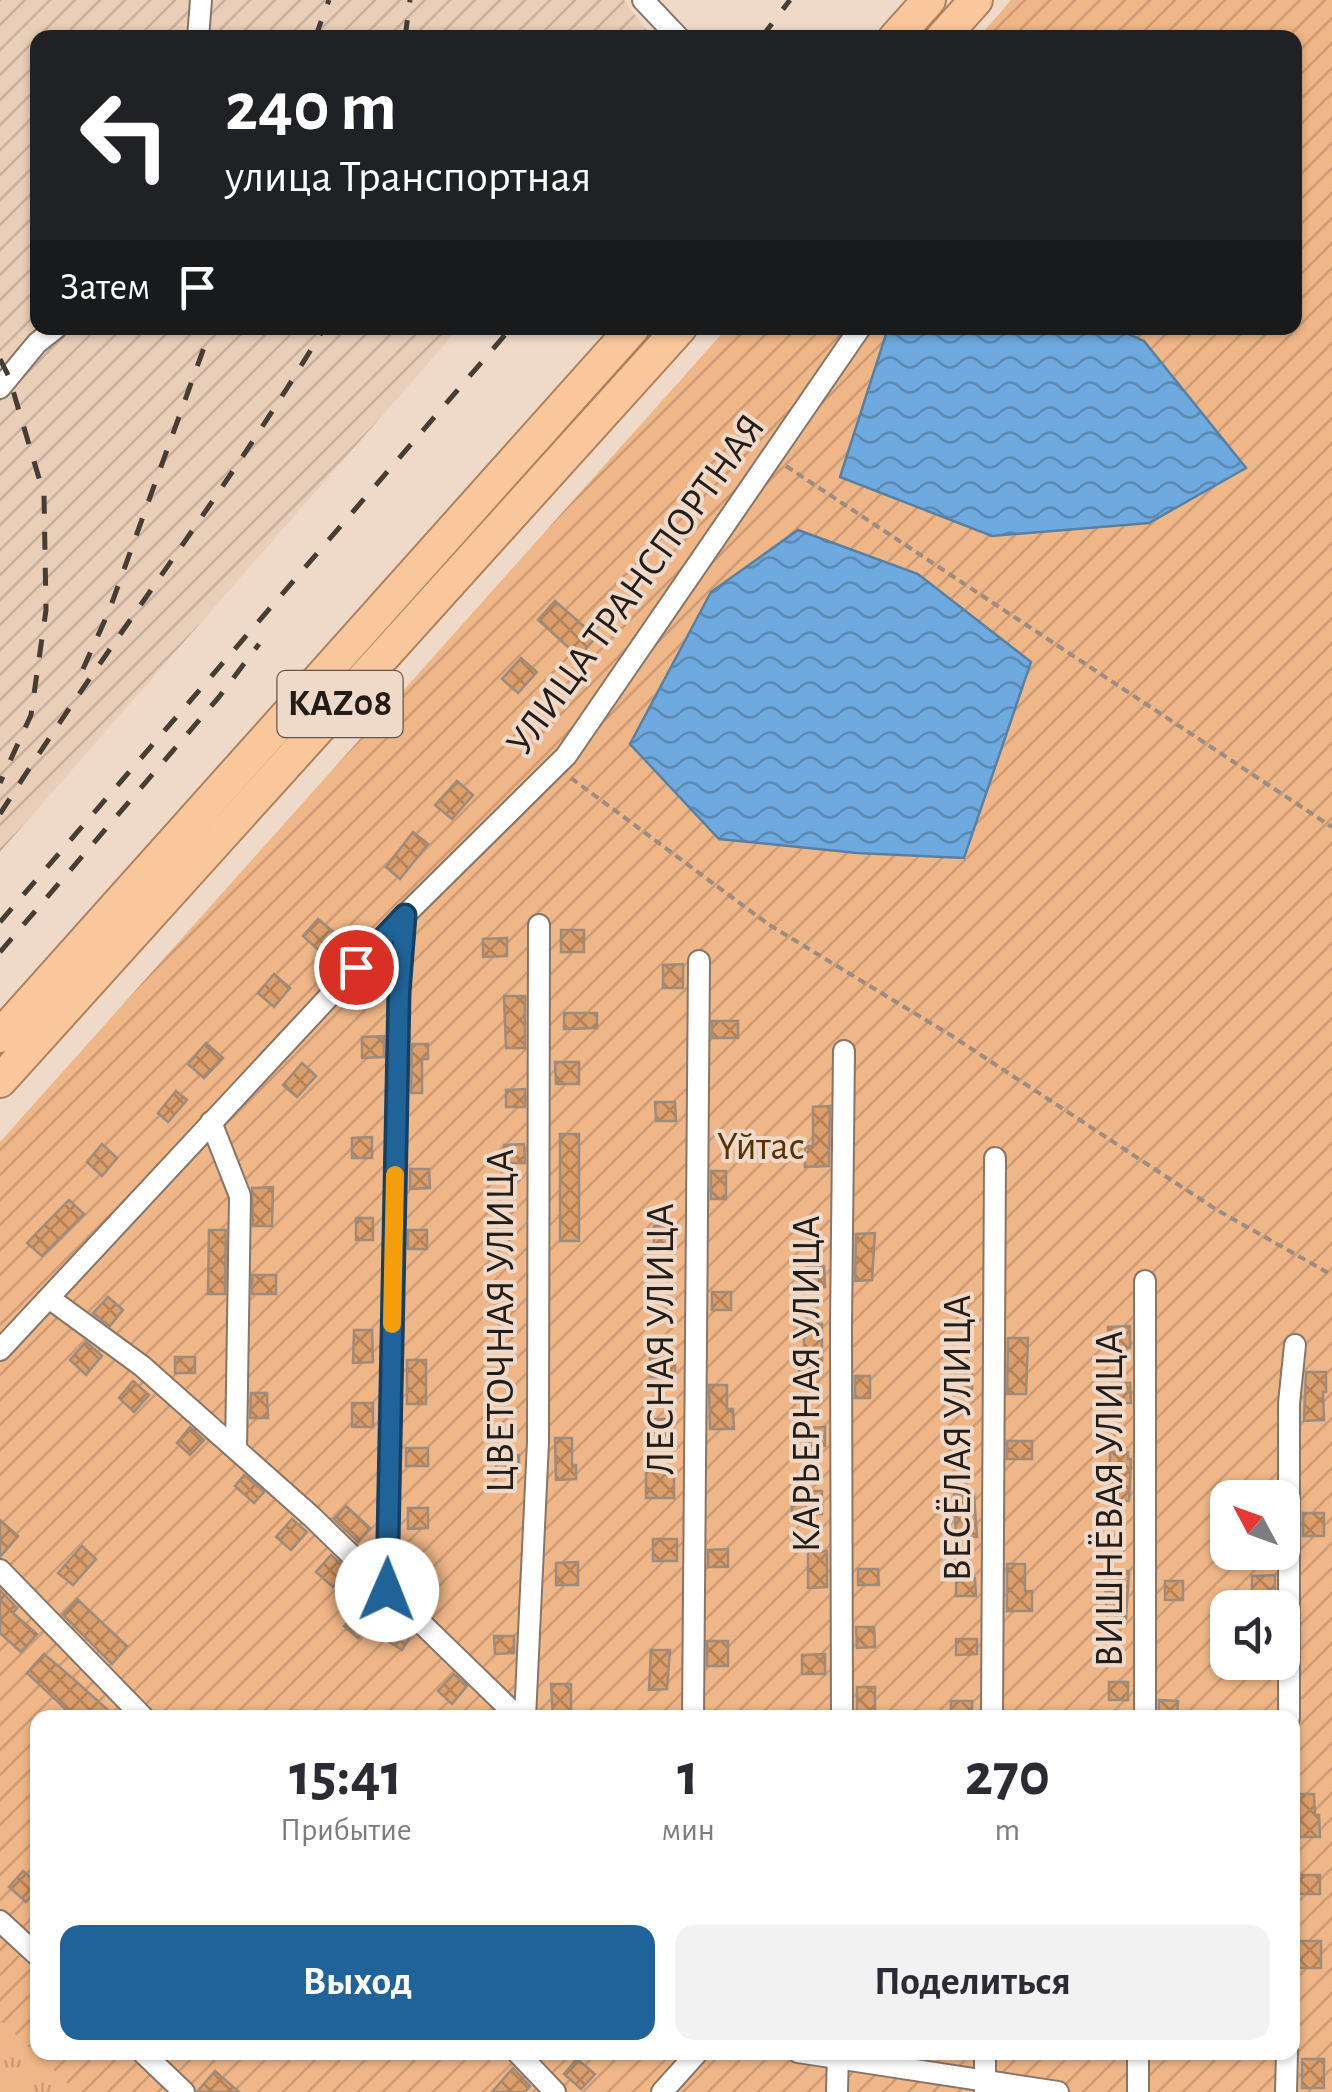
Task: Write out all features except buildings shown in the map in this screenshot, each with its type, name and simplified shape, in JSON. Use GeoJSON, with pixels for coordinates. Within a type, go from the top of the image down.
{"type":"FeatureCollection","features":[{"type":"Feature","properties":{"kind":"highway"},"geometry":{"type":"LineString","coordinates":[[902,30],[929,0]]}},
{"type":"Feature","properties":{"kind":"highway"},"geometry":{"type":"LineString","coordinates":[[949,30],[976,0]]}},
{"type":"Feature","properties":{"kind":"highway","name":"KAZ08"},"geometry":{"type":"LineString","coordinates":[[0,1036],[628,335]]}},
{"type":"Feature","properties":{"kind":"highway","name":"KAZ08"},"geometry":{"type":"LineString","coordinates":[[0,1081],[674,335]]}},
{"type":"Feature","properties":{"kind":"street"},"geometry":{"type":"LineString","coordinates":[[199,30],[201,0]]}},
{"type":"Feature","properties":{"kind":"street"},"geometry":{"type":"LineString","coordinates":[[644,0],[672,30]]}},
{"type":"Feature","properties":{"kind":"street"},"geometry":{"type":"LineString","coordinates":[[0,388],[47,335]]}},
{"type":"Feature","properties":{"kind":"street","name":"УЛИЦА ТРАНСПОРТНАЯ"},"geometry":{"type":"LineString","coordinates":[[0,1350],[405,915],[566,756],[855,335]]}},
{"type":"Feature","properties":{"kind":"street"},"geometry":{"type":"LineString","coordinates":[[387,1590],[399,992],[405,915]]}},
{"type":"Feature","properties":{"kind":"street","name":"ЦВЕТОЧНАЯ УЛИЦА"},"geometry":{"type":"LineString","coordinates":[[522,1710],[538,1442],[539,925]]}},
{"type":"Feature","properties":{"kind":"street","name":"ЛЕСНАЯ УЛИЦА"},"geometry":{"type":"LineString","coordinates":[[693,1710],[698,961]]}},
{"type":"Feature","properties":{"kind":"street","name":"КАРЬЕРНАЯ УЛИЦА"},"geometry":{"type":"LineString","coordinates":[[842,1710],[840,1325],[844,1051]]}},
{"type":"Feature","properties":{"kind":"street"},"geometry":{"type":"LineString","coordinates":[[210,1122],[240,1196],[236,1450]]}},
{"type":"Feature","properties":{"kind":"street","name":"ВЕСЁЛАЯ УЛИЦА"},"geometry":{"type":"LineString","coordinates":[[992,1710],[994,1158]]}},
{"type":"Feature","properties":{"kind":"street","name":"ВИШНЁВАЯ УЛИЦА"},"geometry":{"type":"LineString","coordinates":[[1145,1710],[1146,1281]]}},
{"type":"Feature","properties":{"kind":"street"},"geometry":{"type":"LineString","coordinates":[[49,1298],[142,1366],[514,1710]]}},
{"type":"Feature","properties":{"kind":"street"},"geometry":{"type":"LineString","coordinates":[[1289,1710],[1289,1404],[1296,1344]]}},
{"type":"Feature","properties":{"kind":"street"},"geometry":{"type":"LineString","coordinates":[[0,1570],[136,1710]]}},
{"type":"Feature","properties":{"kind":"street"},"geometry":{"type":"LineString","coordinates":[[0,1921],[30,1949]]}},
{"type":"Feature","properties":{"kind":"street"},"geometry":{"type":"LineString","coordinates":[[150,2060],[184,2092]]}},
{"type":"Feature","properties":{"kind":"street"},"geometry":{"type":"LineString","coordinates":[[525,2060],[555,2092]]}},
{"type":"Feature","properties":{"kind":"street"},"geometry":{"type":"LineString","coordinates":[[662,2092],[691,2060]]}},
{"type":"Feature","properties":{"kind":"street"},"geometry":{"type":"LineString","coordinates":[[837,2092],[838,2060]]}},
{"type":"Feature","properties":{"kind":"street"},"geometry":{"type":"LineString","coordinates":[[858,2060],[985,2086],[1058,2092]]}},
{"type":"Feature","properties":{"kind":"street"},"geometry":{"type":"LineString","coordinates":[[985,2086],[986,2060]]}},
{"type":"Feature","properties":{"kind":"street"},"geometry":{"type":"LineString","coordinates":[[1138,2060],[1138,2092]]}},
{"type":"Feature","properties":{"kind":"street"},"geometry":{"type":"LineString","coordinates":[[1286,2092],[1287,2060]]}},
{"type":"Feature","properties":{"kind":"path"},"geometry":{"type":"LineString","coordinates":[[772,456],[1332,828]]}},
{"type":"Feature","properties":{"kind":"path"},"geometry":{"type":"LineString","coordinates":[[555,767],[768,924],[952,1036],[1217,1210],[1332,1276]]}},
{"type":"Feature","properties":{"kind":"shaded area"},"geometry":{"type":"Polygon","coordinates":[[[0,0],[624,0],[647,30],[30,30],[30,335],[453,335],[0,852],[0,0]]]}},
{"type":"Feature","properties":{"kind":"green space","name":"Үйтас"},"geometry":{"type":"Polygon","coordinates":[[[1011,0],[1332,0],[1332,2092],[77,2092],[43,2060],[1300,2060],[1300,1710],[30,1710],[30,2048],[0,2020],[0,1142],[721,335],[1302,335],[1302,30],[985,30],[1011,0]]]}},
{"type":"Feature","properties":{"kind":"green space"},"geometry":{"type":"Polygon","coordinates":[[[0,1954],[30,2031],[30,2060],[61,2060],[152,2092],[0,2092],[0,1954]]]}},
{"type":"Feature","properties":{"kind":"water"},"geometry":{"type":"Polygon","coordinates":[[[886,335],[1131,335],[1144,341],[1246,468],[1149,523],[992,536],[840,477],[886,335]]]}},
{"type":"Feature","properties":{"kind":"water"},"geometry":{"type":"Polygon","coordinates":[[[798,530],[918,574],[1031,662],[964,858],[857,853],[719,839],[630,744],[711,592],[798,530]]]}},
{"type":"Feature","properties":{"kind":"railway"},"geometry":{"type":"LineString","coordinates":[[318,30],[329,0]]}},
{"type":"Feature","properties":{"kind":"railway"},"geometry":{"type":"LineString","coordinates":[[406,30],[410,0]]}},
{"type":"Feature","properties":{"kind":"railway"},"geometry":{"type":"LineString","coordinates":[[767,30],[790,0]]}},
{"type":"Feature","properties":{"kind":"railway"},"geometry":{"type":"LineString","coordinates":[[83,669],[109,611],[208,335]]}},
{"type":"Feature","properties":{"kind":"railway"},"geometry":{"type":"LineString","coordinates":[[0,814],[246,452],[320,335]]}},
{"type":"Feature","properties":{"kind":"railway"},"geometry":{"type":"LineString","coordinates":[[0,922],[505,335]]}},
{"type":"Feature","properties":{"kind":"railway"},"geometry":{"type":"LineString","coordinates":[[0,359],[9,377],[44,495],[46,610],[31,715],[0,783]]}},
{"type":"Feature","properties":{"kind":"railway"},"geometry":{"type":"LineString","coordinates":[[0,952],[219,697],[259,644]]}},
{"type":"Feature","properties":{"kind":"slow traffic"},"geometry":{"type":"LineString","coordinates":[[392,1324],[395,1175]]}},
{"type":"Feature","properties":{"kind":"route"},"geometry":{"type":"LineString","coordinates":[[356,967],[405,915],[399,992],[387,1590]]}}]}
